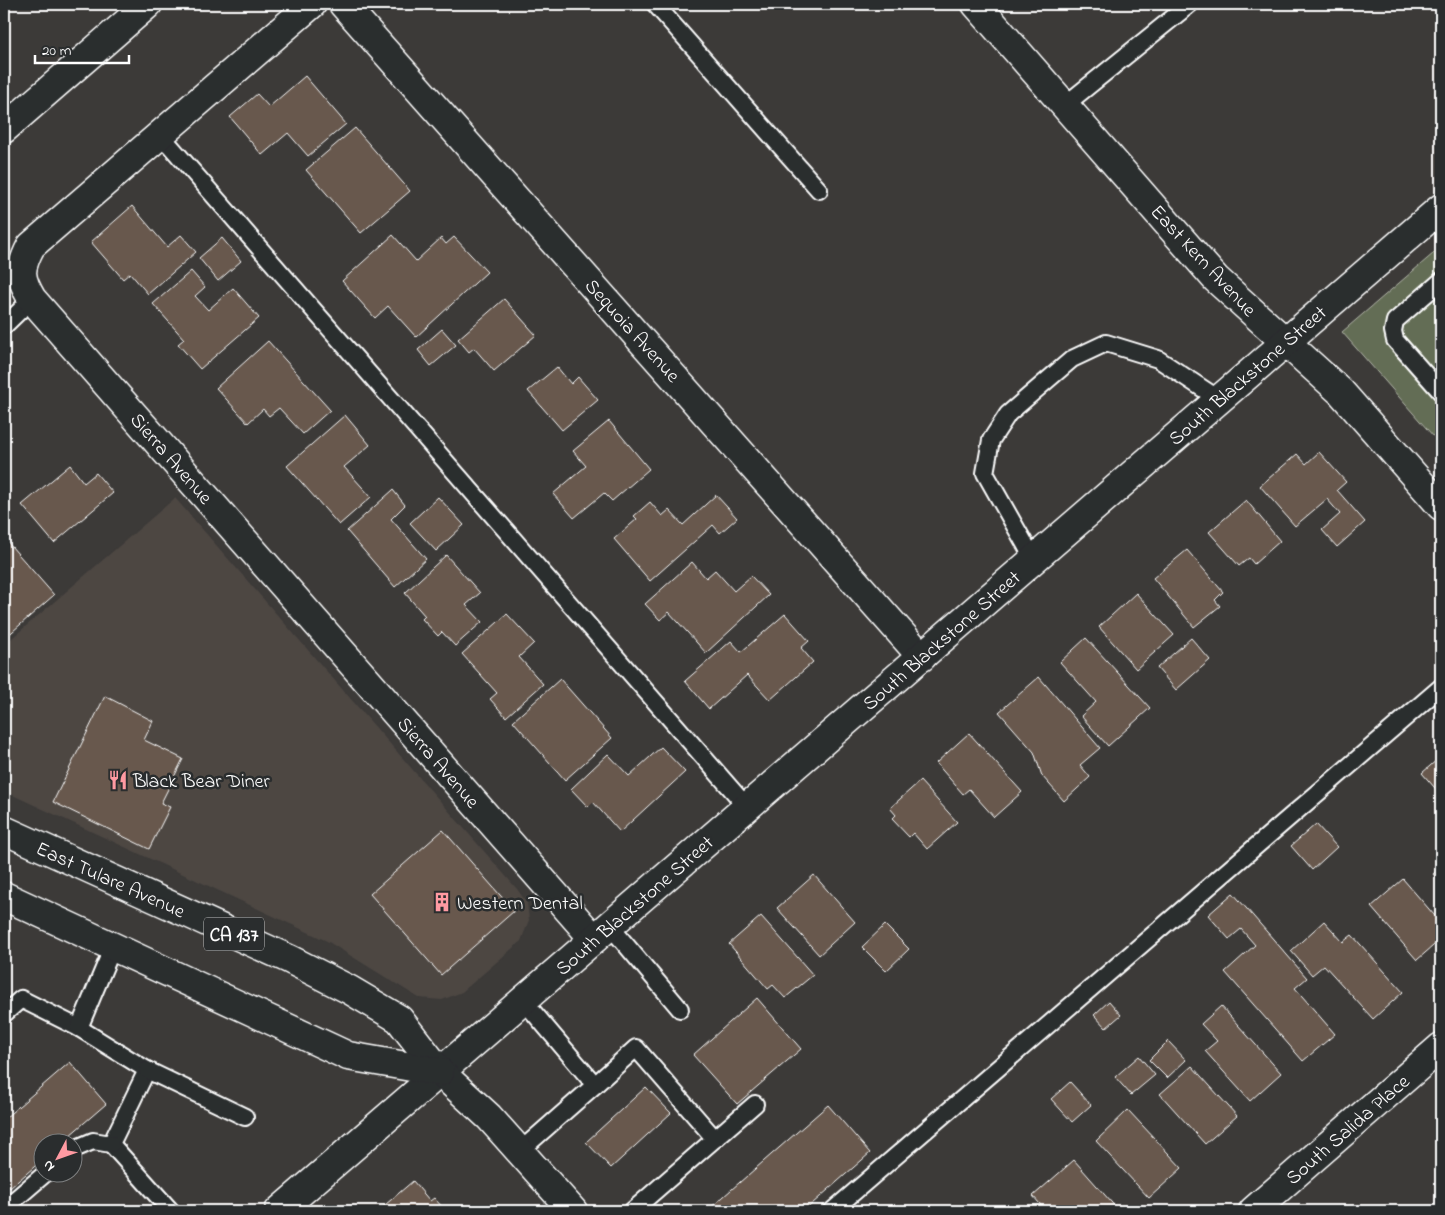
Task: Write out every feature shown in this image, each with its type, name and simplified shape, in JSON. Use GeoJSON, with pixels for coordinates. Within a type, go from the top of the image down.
{"type":"FeatureCollection","features":[{"type":"Feature","properties":{"kind":"main road"},"geometry":{"type":"LineString","coordinates":[[4,129],[148,4]]}},
{"type":"Feature","properties":{"kind":"main road","name":"Sierra Avenue"},"geometry":{"type":"LineString","coordinates":[[312,4],[31,246],[24,260],[21,273],[24,286],[32,299],[602,933]]}},
{"type":"Feature","properties":{"kind":"main road","name":"Sequoia Avenue"},"geometry":{"type":"LineString","coordinates":[[343,4],[922,657]]}},
{"type":"Feature","properties":{"kind":"main road","name":"East Kern Avenue"},"geometry":{"type":"LineString","coordinates":[[976,4],[1216,279],[1341,392],[1441,506]]}},
{"type":"Feature","properties":{"kind":"main road","name":"South Blackstone Street"},"geometry":{"type":"LineString","coordinates":[[279,1211],[1441,208]]}},
{"type":"Feature","properties":{"kind":"main road","name":"East Tulare Avenue"},"geometry":{"type":"LineString","coordinates":[[4,830],[247,940],[350,990],[400,1019],[440,1072],[489,1117],[573,1211]]}},
{"type":"Feature","properties":{"kind":"main road"},"geometry":{"type":"LineString","coordinates":[[4,896],[348,1056],[440,1072]]}},
{"type":"Feature","properties":{"kind":"main road","name":"South Salida Place"},"geometry":{"type":"LineString","coordinates":[[1253,1211],[1441,1047]]}},
{"type":"Feature","properties":{"kind":"lane"},"geometry":{"type":"LineString","coordinates":[[655,4],[819,190]]}},
{"type":"Feature","properties":{"kind":"lane"},"geometry":{"type":"LineString","coordinates":[[1065,106],[1190,4]]}},
{"type":"Feature","properties":{"kind":"lane"},"geometry":{"type":"LineString","coordinates":[[160,134],[748,807]]}},
{"type":"Feature","properties":{"kind":"lane"},"geometry":{"type":"LineString","coordinates":[[1441,281],[1395,321],[1393,331],[1395,340],[1441,392]]}},
{"type":"Feature","properties":{"kind":"lane"},"geometry":{"type":"LineString","coordinates":[[4,326],[32,299]]}},
{"type":"Feature","properties":{"kind":"lane"},"geometry":{"type":"LineString","coordinates":[[1034,560],[984,473],[991,440],[1008,414],[1072,359],[1106,343],[1158,359],[1220,400]]}},
{"type":"Feature","properties":{"kind":"lane"},"geometry":{"type":"LineString","coordinates":[[832,1211],[1441,686]]}},
{"type":"Feature","properties":{"kind":"lane"},"geometry":{"type":"LineString","coordinates":[[602,933],[680,1009]]}},
{"type":"Feature","properties":{"kind":"lane"},"geometry":{"type":"LineString","coordinates":[[79,1028],[113,947]]}},
{"type":"Feature","properties":{"kind":"lane"},"geometry":{"type":"LineString","coordinates":[[4,1014],[21,999],[79,1028],[147,1070],[245,1116]]}},
{"type":"Feature","properties":{"kind":"lane"},"geometry":{"type":"LineString","coordinates":[[523,1000],[595,1085]]}},
{"type":"Feature","properties":{"kind":"lane"},"geometry":{"type":"LineString","coordinates":[[520,1151],[636,1048],[715,1139]]}},
{"type":"Feature","properties":{"kind":"lane"},"geometry":{"type":"LineString","coordinates":[[111,1144],[147,1070]]}},
{"type":"Feature","properties":{"kind":"lane"},"geometry":{"type":"LineString","coordinates":[[632,1211],[755,1104]]}},
{"type":"Feature","properties":{"kind":"lane"},"geometry":{"type":"LineString","coordinates":[[82,1146],[93,1141],[111,1144],[171,1211]]}},
{"type":"Feature","properties":{"kind":"lane"},"geometry":{"type":"LineString","coordinates":[[4,1209],[35,1182]]}},
{"type":"Feature","properties":{"kind":"shaded area"},"geometry":{"type":"Polygon","coordinates":[[[175,498],[517,889],[527,903],[529,920],[521,941],[462,992],[442,1000],[419,998],[327,941],[4,791],[4,645],[175,498]]]}},
{"type":"Feature","properties":{"kind":"green space"},"geometry":{"type":"Polygon","coordinates":[[[1441,247],[1441,445],[1342,332],[1441,247]]]}},
{"type":"Feature","properties":{"kind":"building"},"geometry":{"type":"Polygon","coordinates":[[[305,76],[346,124],[308,156],[288,133],[262,155],[230,117],[257,94],[269,107],[305,76]]]}},
{"type":"Feature","properties":{"kind":"building"},"geometry":{"type":"Polygon","coordinates":[[[355,128],[410,191],[361,233],[306,170],[355,128]]]}},
{"type":"Feature","properties":{"kind":"building"},"geometry":{"type":"Polygon","coordinates":[[[132,206],[167,247],[181,235],[196,252],[148,294],[130,273],[123,279],[91,242],[132,206]]]}},
{"type":"Feature","properties":{"kind":"building"},"geometry":{"type":"Polygon","coordinates":[[[393,235],[416,261],[441,238],[446,244],[454,237],[487,272],[416,337],[388,306],[375,318],[342,281],[393,235]]]}},
{"type":"Feature","properties":{"kind":"building"},"geometry":{"type":"Polygon","coordinates":[[[222,238],[241,261],[218,281],[199,258],[222,238]]]}},
{"type":"Feature","properties":{"kind":"building"},"geometry":{"type":"Polygon","coordinates":[[[191,271],[205,287],[195,296],[208,310],[233,288],[259,318],[200,369],[178,344],[184,339],[153,304],[191,271]]]}},
{"type":"Feature","properties":{"kind":"building"},"geometry":{"type":"Polygon","coordinates":[[[504,299],[536,335],[494,371],[474,348],[469,352],[458,339],[504,299]]]}},
{"type":"Feature","properties":{"kind":"building"},"geometry":{"type":"Polygon","coordinates":[[[442,329],[456,345],[431,366],[418,350],[442,329]]]}},
{"type":"Feature","properties":{"kind":"building"},"geometry":{"type":"Polygon","coordinates":[[[268,341],[330,410],[303,434],[279,408],[269,416],[263,409],[248,423],[216,388],[268,341]]]}},
{"type":"Feature","properties":{"kind":"building"},"geometry":{"type":"Polygon","coordinates":[[[557,367],[571,384],[578,377],[598,400],[562,430],[528,391],[557,367]]]}},
{"type":"Feature","properties":{"kind":"building"},"geometry":{"type":"Polygon","coordinates":[[[345,415],[370,445],[344,467],[371,497],[339,525],[287,466],[345,415]]]}},
{"type":"Feature","properties":{"kind":"building"},"geometry":{"type":"Polygon","coordinates":[[[609,421],[649,469],[612,501],[604,493],[574,518],[553,494],[586,466],[573,451],[609,421]]]}},
{"type":"Feature","properties":{"kind":"building"},"geometry":{"type":"Polygon","coordinates":[[[1319,452],[1346,482],[1337,490],[1365,522],[1337,547],[1322,530],[1340,514],[1327,499],[1295,526],[1260,486],[1297,454],[1306,464],[1319,452]]]}},
{"type":"Feature","properties":{"kind":"building"},"geometry":{"type":"Polygon","coordinates":[[[70,465],[84,483],[96,473],[113,493],[54,543],[22,505],[70,465]]]}},
{"type":"Feature","properties":{"kind":"building"},"geometry":{"type":"Polygon","coordinates":[[[393,490],[405,505],[391,519],[426,559],[395,587],[347,531],[393,490]]]}},
{"type":"Feature","properties":{"kind":"building"},"geometry":{"type":"Polygon","coordinates":[[[716,495],[737,518],[720,533],[713,525],[650,581],[614,539],[637,519],[634,516],[650,502],[662,516],[669,510],[683,525],[716,495]]]}},
{"type":"Feature","properties":{"kind":"building"},"geometry":{"type":"Polygon","coordinates":[[[438,497],[464,525],[436,551],[410,523],[438,497]]]}},
{"type":"Feature","properties":{"kind":"building"},"geometry":{"type":"Polygon","coordinates":[[[1246,500],[1280,541],[1254,564],[1249,558],[1239,566],[1209,532],[1246,500]]]}},
{"type":"Feature","properties":{"kind":"building"},"geometry":{"type":"Polygon","coordinates":[[[4,538],[54,595],[4,639],[4,538]]]}},
{"type":"Feature","properties":{"kind":"building"},"geometry":{"type":"Polygon","coordinates":[[[1187,550],[1223,592],[1215,600],[1220,606],[1194,627],[1153,578],[1187,550]]]}},
{"type":"Feature","properties":{"kind":"building"},"geometry":{"type":"Polygon","coordinates":[[[446,555],[480,593],[466,605],[482,622],[455,646],[442,632],[438,636],[422,619],[425,616],[405,593],[446,555]]]}},
{"type":"Feature","properties":{"kind":"building"},"geometry":{"type":"Polygon","coordinates":[[[692,562],[706,578],[715,570],[734,591],[751,576],[769,595],[706,653],[669,612],[660,620],[645,604],[692,562]]]}},
{"type":"Feature","properties":{"kind":"building"},"geometry":{"type":"Polygon","coordinates":[[[1136,593],[1174,635],[1136,669],[1099,627],[1136,593]]]}},
{"type":"Feature","properties":{"kind":"building"},"geometry":{"type":"Polygon","coordinates":[[[507,614],[534,643],[519,657],[543,684],[506,717],[490,699],[497,693],[462,654],[507,614]]]}},
{"type":"Feature","properties":{"kind":"building"},"geometry":{"type":"Polygon","coordinates":[[[785,614],[809,641],[801,648],[813,662],[770,700],[747,675],[709,709],[685,681],[731,641],[741,652],[785,614]]]}},
{"type":"Feature","properties":{"kind":"building"},"geometry":{"type":"Polygon","coordinates":[[[1086,638],[1150,708],[1108,746],[1081,716],[1096,702],[1060,662],[1086,638]]]}},
{"type":"Feature","properties":{"kind":"building"},"geometry":{"type":"Polygon","coordinates":[[[1191,638],[1210,660],[1176,690],[1157,668],[1191,638]]]}},
{"type":"Feature","properties":{"kind":"building"},"geometry":{"type":"Polygon","coordinates":[[[1039,677],[1100,748],[1080,765],[1090,777],[1064,801],[1042,776],[1034,752],[999,712],[1039,677]]]}},
{"type":"Feature","properties":{"kind":"building"},"geometry":{"type":"Polygon","coordinates":[[[560,679],[612,738],[565,780],[513,721],[560,679]]]}},
{"type":"Feature","properties":{"kind":"building","name":"Black Bear Diner"},"geometry":{"type":"Polygon","coordinates":[[[105,696],[153,721],[144,740],[183,759],[161,803],[170,807],[149,849],[53,802],[105,696]]]}},
{"type":"Feature","properties":{"kind":"building"},"geometry":{"type":"Polygon","coordinates":[[[969,733],[1022,792],[994,817],[969,789],[963,794],[936,763],[969,733]]]}},
{"type":"Feature","properties":{"kind":"building"},"geometry":{"type":"Polygon","coordinates":[[[661,747],[685,772],[620,832],[593,802],[588,807],[571,789],[608,754],[629,776],[661,747]]]}},
{"type":"Feature","properties":{"kind":"building"},"geometry":{"type":"Polygon","coordinates":[[[1438,759],[1441,763],[1441,795],[1422,773],[1438,759]]]}},
{"type":"Feature","properties":{"kind":"building"},"geometry":{"type":"Polygon","coordinates":[[[920,781],[957,822],[927,849],[913,833],[909,837],[892,819],[896,815],[890,808],[920,781]]]}},
{"type":"Feature","properties":{"kind":"building"},"geometry":{"type":"Polygon","coordinates":[[[1316,824],[1337,847],[1312,870],[1291,846],[1316,824]]]}},
{"type":"Feature","properties":{"kind":"building","name":"Western Dental"},"geometry":{"type":"Polygon","coordinates":[[[443,830],[514,911],[441,975],[370,894],[443,830]]]}},
{"type":"Feature","properties":{"kind":"building"},"geometry":{"type":"Polygon","coordinates":[[[1441,867],[1441,883],[1433,874],[1441,867]]]}},
{"type":"Feature","properties":{"kind":"building"},"geometry":{"type":"Polygon","coordinates":[[[814,875],[855,922],[819,955],[777,908],[814,875]]]}},
{"type":"Feature","properties":{"kind":"building"},"geometry":{"type":"Polygon","coordinates":[[[1403,879],[1441,923],[1441,939],[1417,960],[1371,907],[1403,879]]]}},
{"type":"Feature","properties":{"kind":"building"},"geometry":{"type":"Polygon","coordinates":[[[1233,893],[1307,978],[1295,988],[1335,1034],[1303,1061],[1225,972],[1255,945],[1241,929],[1229,939],[1208,915],[1233,893]]]}},
{"type":"Feature","properties":{"kind":"building"},"geometry":{"type":"Polygon","coordinates":[[[761,916],[813,975],[785,998],[773,985],[768,989],[729,944],[761,916]]]}},
{"type":"Feature","properties":{"kind":"building"},"geometry":{"type":"Polygon","coordinates":[[[1324,921],[1343,942],[1352,935],[1403,992],[1373,1019],[1324,965],[1312,975],[1291,951],[1324,921]]]}},
{"type":"Feature","properties":{"kind":"building"},"geometry":{"type":"Polygon","coordinates":[[[885,925],[909,949],[886,971],[862,947],[885,925]]]}},
{"type":"Feature","properties":{"kind":"building"},"geometry":{"type":"Polygon","coordinates":[[[757,998],[801,1049],[737,1104],[693,1055],[757,998]]]}},
{"type":"Feature","properties":{"kind":"building"},"geometry":{"type":"Polygon","coordinates":[[[1109,1001],[1121,1015],[1106,1028],[1094,1015],[1109,1001]]]}},
{"type":"Feature","properties":{"kind":"building"},"geometry":{"type":"Polygon","coordinates":[[[1221,1006],[1281,1073],[1250,1101],[1205,1051],[1217,1041],[1201,1024],[1221,1006]]]}},
{"type":"Feature","properties":{"kind":"building"},"geometry":{"type":"Polygon","coordinates":[[[1168,1041],[1186,1060],[1167,1078],[1149,1060],[1168,1041]]]}},
{"type":"Feature","properties":{"kind":"building"},"geometry":{"type":"Polygon","coordinates":[[[1139,1056],[1155,1075],[1131,1095],[1115,1077],[1139,1056]]]}},
{"type":"Feature","properties":{"kind":"building"},"geometry":{"type":"Polygon","coordinates":[[[70,1062],[106,1104],[74,1132],[32,1132],[32,1169],[10,1188],[4,1181],[4,1119],[70,1062]]]}},
{"type":"Feature","properties":{"kind":"building"},"geometry":{"type":"Polygon","coordinates":[[[1192,1066],[1237,1116],[1205,1144],[1160,1094],[1192,1066]]]}},
{"type":"Feature","properties":{"kind":"building"},"geometry":{"type":"Polygon","coordinates":[[[1070,1082],[1091,1105],[1072,1122],[1051,1099],[1070,1082]]]}},
{"type":"Feature","properties":{"kind":"building"},"geometry":{"type":"Polygon","coordinates":[[[646,1087],[671,1113],[611,1168],[586,1142],[646,1087]]]}},
{"type":"Feature","properties":{"kind":"building"},"geometry":{"type":"Polygon","coordinates":[[[828,1105],[870,1153],[804,1211],[707,1211],[828,1105]]]}},
{"type":"Feature","properties":{"kind":"building"},"geometry":{"type":"Polygon","coordinates":[[[1128,1110],[1182,1168],[1149,1198],[1096,1141],[1128,1110]]]}},
{"type":"Feature","properties":{"kind":"building"},"geometry":{"type":"Polygon","coordinates":[[[1074,1160],[1119,1211],[1046,1211],[1033,1196],[1074,1160]]]}},
{"type":"Feature","properties":{"kind":"building"},"geometry":{"type":"Polygon","coordinates":[[[413,1181],[430,1201],[434,1198],[446,1211],[378,1211],[413,1181]]]}},
{"type":"Feature","properties":{"kind":"place","name":"Black Bear Diner"},"geometry":{"type":"Point","coordinates":[118,780]}},
{"type":"Feature","properties":{"kind":"place","name":"Western Dental"},"geometry":{"type":"Point","coordinates":[442,902]}}]}
